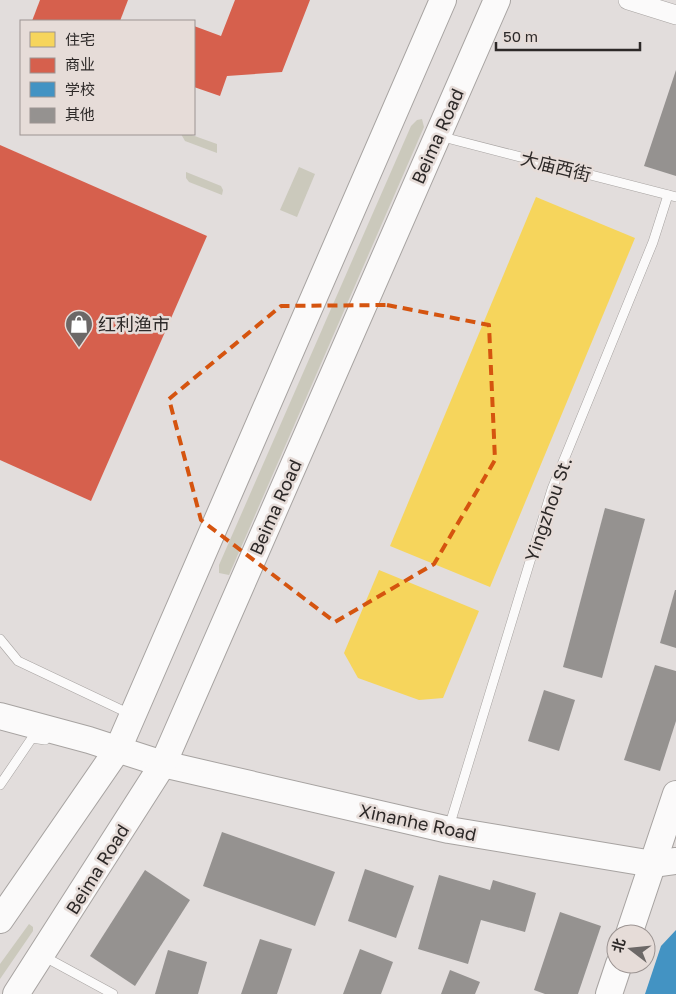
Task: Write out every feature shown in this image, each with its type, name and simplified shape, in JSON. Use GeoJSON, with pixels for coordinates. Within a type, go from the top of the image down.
{"type":"FeatureCollection","features":[{"type":"Feature","properties":{"kind":"main road"},"geometry":{"type":"LineString","coordinates":[[0,920],[118,749],[443,0]]}},
{"type":"Feature","properties":{"kind":"main road","name":"Beima Road"},"geometry":{"type":"LineString","coordinates":[[16,994],[163,764],[497,0]]}},
{"type":"Feature","properties":{"kind":"main road","name":"Xinanhe Road"},"geometry":{"type":"LineString","coordinates":[[0,716],[118,749],[163,764],[449,830],[664,863]]}},
{"type":"Feature","properties":{"kind":"main road"},"geometry":{"type":"LineString","coordinates":[[634,924],[664,863],[676,794]]}},
{"type":"Feature","properties":{"kind":"main road"},"geometry":{"type":"LineString","coordinates":[[609,994],[616,974]]}},
{"type":"Feature","properties":{"kind":"street"},"geometry":{"type":"LineString","coordinates":[[631,1],[676,15]]}},
{"type":"Feature","properties":{"kind":"lane","name":"大庙西街"},"geometry":{"type":"LineString","coordinates":[[437,135],[672,196]]}},
{"type":"Feature","properties":{"kind":"lane","name":"Yingzhou St."},"geometry":{"type":"LineString","coordinates":[[449,830],[552,489],[672,196]]}},
{"type":"Feature","properties":{"kind":"lane"},"geometry":{"type":"LineString","coordinates":[[0,639],[18,661],[133,715]]}},
{"type":"Feature","properties":{"kind":"lane"},"geometry":{"type":"LineString","coordinates":[[0,785],[32,738],[118,749]]}},
{"type":"Feature","properties":{"kind":"lane"},"geometry":{"type":"LineString","coordinates":[[42,956],[113,994]]}},
{"type":"Feature","properties":{"kind":"highlighted area"},"geometry":{"type":"Polygon","coordinates":[[[387,305],[489,325],[495,460],[434,564],[335,622],[201,520],[169,399],[281,306],[387,305]]]}},
{"type":"Feature","properties":{"kind":"shaded area"},"geometry":{"type":"Polygon","coordinates":[[[422,119],[424,127],[229,575],[219,573],[219,565],[411,126],[417,120],[422,119]]]}},
{"type":"Feature","properties":{"kind":"shaded area"},"geometry":{"type":"Polygon","coordinates":[[[182,135],[192,135],[217,144],[217,153],[185,141],[182,135]]]}},
{"type":"Feature","properties":{"kind":"shaded area"},"geometry":{"type":"Polygon","coordinates":[[[299,167],[315,174],[297,217],[280,210],[299,167]]]}},
{"type":"Feature","properties":{"kind":"shaded area"},"geometry":{"type":"Polygon","coordinates":[[[186,172],[221,186],[223,190],[222,195],[189,182],[186,178],[186,172]]]}},
{"type":"Feature","properties":{"kind":"shaded area"},"geometry":{"type":"Polygon","coordinates":[[[29,924],[33,927],[33,931],[0,979],[0,964],[29,924]]]}},
{"type":"Feature","properties":{"kind":"building: 住宅"},"geometry":{"type":"Polygon","coordinates":[[[536,197],[635,238],[490,587],[390,546],[536,197]]]}},
{"type":"Feature","properties":{"kind":"building: 住宅"},"geometry":{"type":"Polygon","coordinates":[[[379,570],[479,611],[443,698],[419,700],[358,678],[344,653],[379,570]]]}},
{"type":"Feature","properties":{"kind":"building: 商业"},"geometry":{"type":"Polygon","coordinates":[[[40,0],[128,0],[120,20],[32,20],[40,0]]]}},
{"type":"Feature","properties":{"kind":"building: 商业"},"geometry":{"type":"Polygon","coordinates":[[[235,0],[310,0],[282,72],[227,76],[220,96],[195,87],[195,26],[221,36],[235,0]]]}},
{"type":"Feature","properties":{"kind":"building: 商业","name":"红利渔市"},"geometry":{"type":"Polygon","coordinates":[[[0,145],[207,236],[91,501],[0,460],[0,145]]]}},
{"type":"Feature","properties":{"kind":"building: 学校"},"geometry":{"type":"Polygon","coordinates":[[[676,930],[676,994],[645,994],[652,974],[656,974],[656,961],[661,946],[676,930]]]}},
{"type":"Feature","properties":{"kind":"building: 其他"},"geometry":{"type":"Polygon","coordinates":[[[676,70],[676,176],[644,166],[676,70]]]}},
{"type":"Feature","properties":{"kind":"building: 其他"},"geometry":{"type":"Polygon","coordinates":[[[605,508],[645,519],[602,678],[563,667],[605,508]]]}},
{"type":"Feature","properties":{"kind":"building: 其他"},"geometry":{"type":"Polygon","coordinates":[[[676,590],[676,648],[660,643],[676,590]]]}},
{"type":"Feature","properties":{"kind":"building: 其他"},"geometry":{"type":"Polygon","coordinates":[[[655,665],[676,671],[676,721],[660,771],[624,760],[655,665]]]}},
{"type":"Feature","properties":{"kind":"building: 其他"},"geometry":{"type":"Polygon","coordinates":[[[544,690],[575,700],[559,751],[528,741],[544,690]]]}},
{"type":"Feature","properties":{"kind":"building: 其他"},"geometry":{"type":"Polygon","coordinates":[[[222,832],[335,872],[315,926],[203,886],[222,832]]]}},
{"type":"Feature","properties":{"kind":"building: 其他"},"geometry":{"type":"Polygon","coordinates":[[[365,869],[414,886],[396,938],[348,921],[365,869]]]}},
{"type":"Feature","properties":{"kind":"building: 其他"},"geometry":{"type":"Polygon","coordinates":[[[145,870],[190,900],[135,986],[90,956],[145,870]]]}},
{"type":"Feature","properties":{"kind":"building: 其他"},"geometry":{"type":"Polygon","coordinates":[[[439,875],[490,890],[493,880],[536,893],[525,932],[481,920],[468,964],[418,949],[439,875]]]}},
{"type":"Feature","properties":{"kind":"building: 其他"},"geometry":{"type":"Polygon","coordinates":[[[560,912],[601,926],[578,994],[545,994],[534,990],[560,912]]]}},
{"type":"Feature","properties":{"kind":"building: 其他"},"geometry":{"type":"Polygon","coordinates":[[[260,939],[292,949],[277,994],[241,994],[260,939]]]}},
{"type":"Feature","properties":{"kind":"building: 其他"},"geometry":{"type":"Polygon","coordinates":[[[360,949],[393,962],[381,994],[343,994],[360,949]]]}},
{"type":"Feature","properties":{"kind":"building: 其他"},"geometry":{"type":"Polygon","coordinates":[[[168,950],[207,962],[198,994],[155,994],[168,950]]]}},
{"type":"Feature","properties":{"kind":"building: 其他"},"geometry":{"type":"Polygon","coordinates":[[[450,970],[480,982],[475,994],[441,994],[450,970]]]}},
{"type":"Feature","properties":{"kind":"place","name":"红利渔市"},"geometry":{"type":"Point","coordinates":[79,348]}}]}
